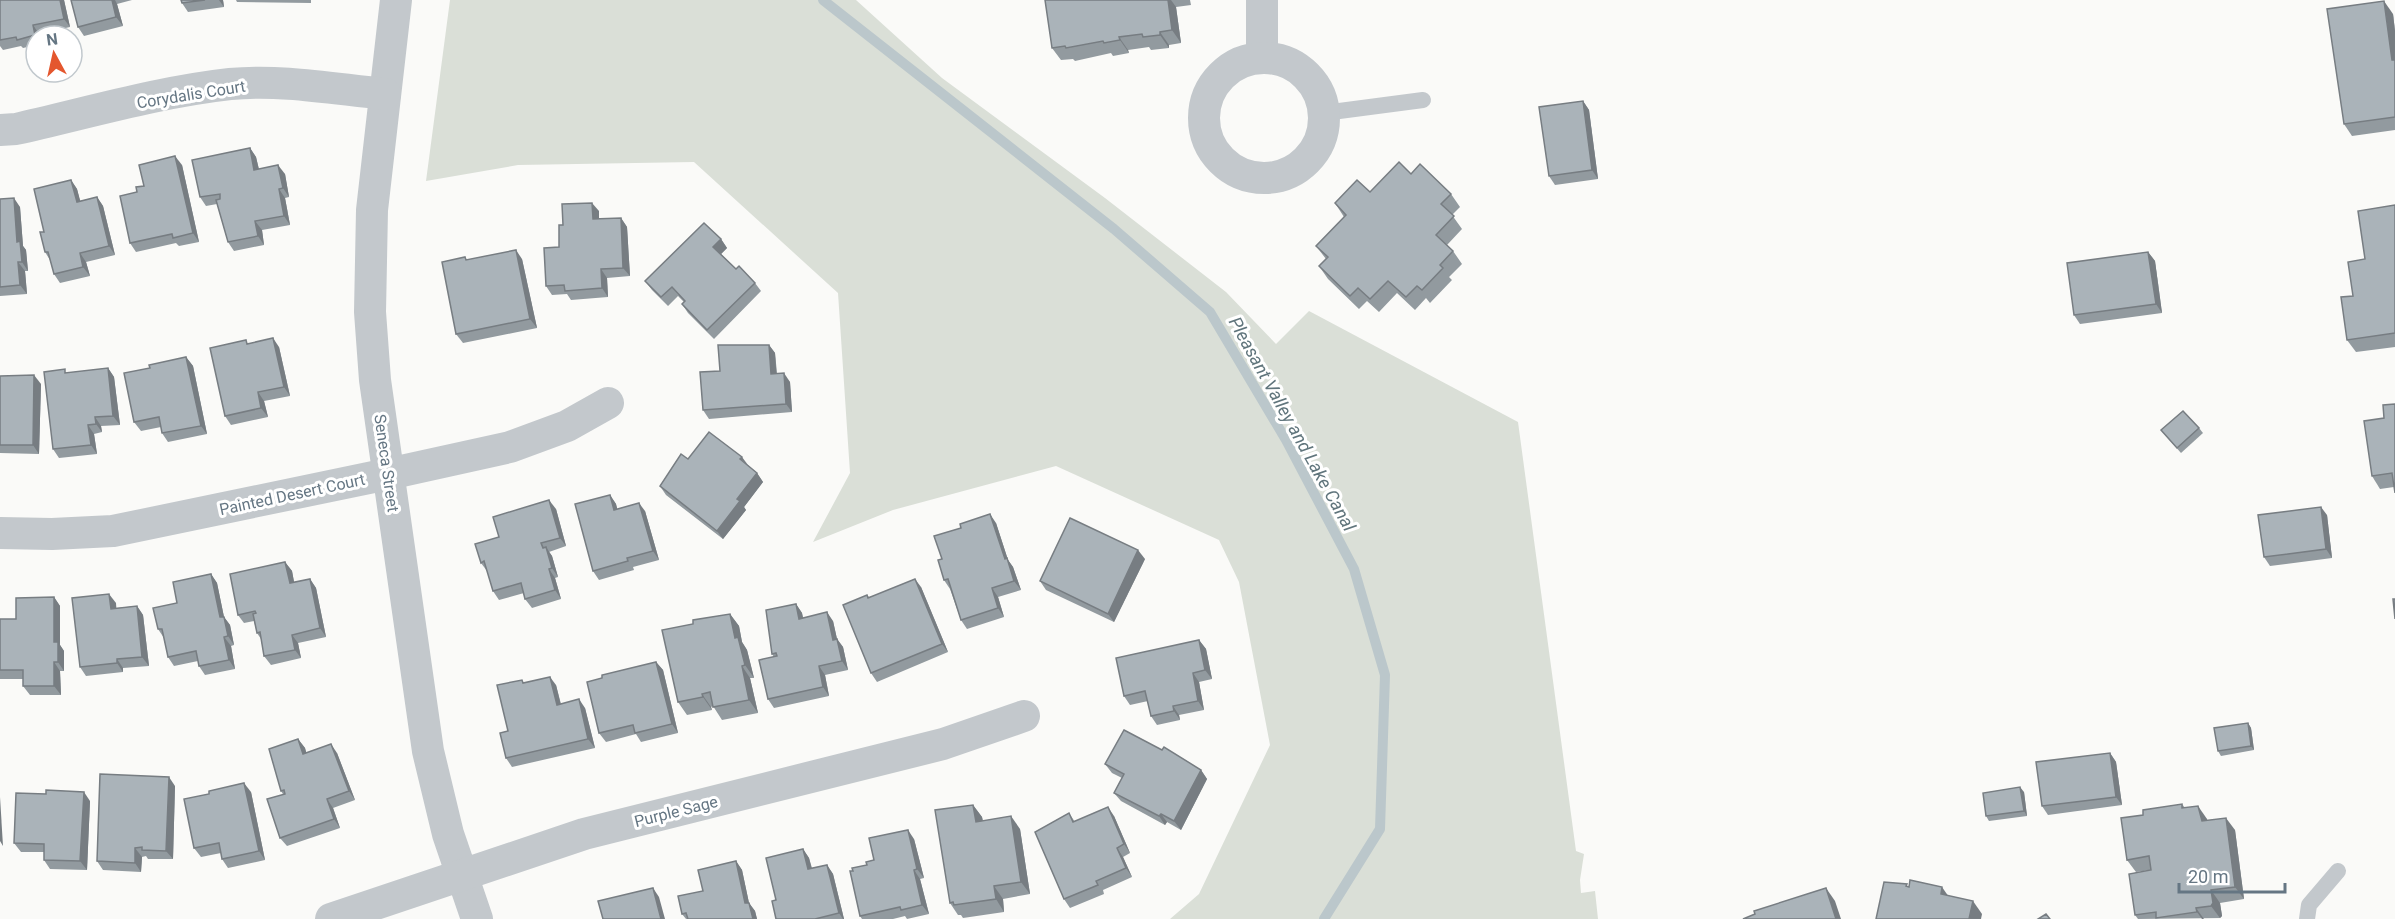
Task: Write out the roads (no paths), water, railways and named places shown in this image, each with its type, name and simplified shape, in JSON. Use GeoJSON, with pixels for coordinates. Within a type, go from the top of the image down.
{"type":"FeatureCollection","features":[{"type":"Feature","properties":{"kind":"street","name":"Seneca Street"},"geometry":{"type":"LineString","coordinates":[[396,0],[372,210],[370,312],[375,380],[428,751],[448,834],[477,919]]}},
{"type":"Feature","properties":{"kind":"street"},"geometry":{"type":"LineString","coordinates":[[1262,0],[1262,57]]}},
{"type":"Feature","properties":{"kind":"street"},"geometry":{"type":"LineString","coordinates":[[1262,57],[1283,60],[1301,70],[1315,85],[1323,104],[1324,113],[1319,144],[1307,161],[1290,173],[1268,179],[1251,178],[1232,171],[1217,158],[1207,141],[1203,122],[1204,103],[1212,85],[1226,70],[1243,61],[1262,57]]}},
{"type":"Feature","properties":{"kind":"street","name":"Corydalis Court"},"geometry":{"type":"LineString","coordinates":[[0,130],[16,129],[177,93],[231,84],[278,83],[385,94]]}},
{"type":"Feature","properties":{"kind":"street","name":"Painted Desert Court"},"geometry":{"type":"LineString","coordinates":[[0,533],[52,534],[113,531],[388,474],[510,447],[567,426],[608,403]]}},
{"type":"Feature","properties":{"kind":"street","name":"Purple Sage"},"geometry":{"type":"LineString","coordinates":[[332,919],[584,834],[943,744],[1024,716]]}},
{"type":"Feature","properties":{"kind":"lane"},"geometry":{"type":"LineString","coordinates":[[1324,113],[1423,100]]}},
{"type":"Feature","properties":{"kind":"lane"},"geometry":{"type":"LineString","coordinates":[[2307,919],[2309,905],[2338,871]]}},
{"type":"Feature","properties":{"kind":"waterway","name":"Pleasant Valley and Lake Canal"},"geometry":{"type":"LineString","coordinates":[[823,0],[1114,229],[1210,312],[1286,440],[1354,569],[1385,675],[1380,829],[1324,919]]}}]}
